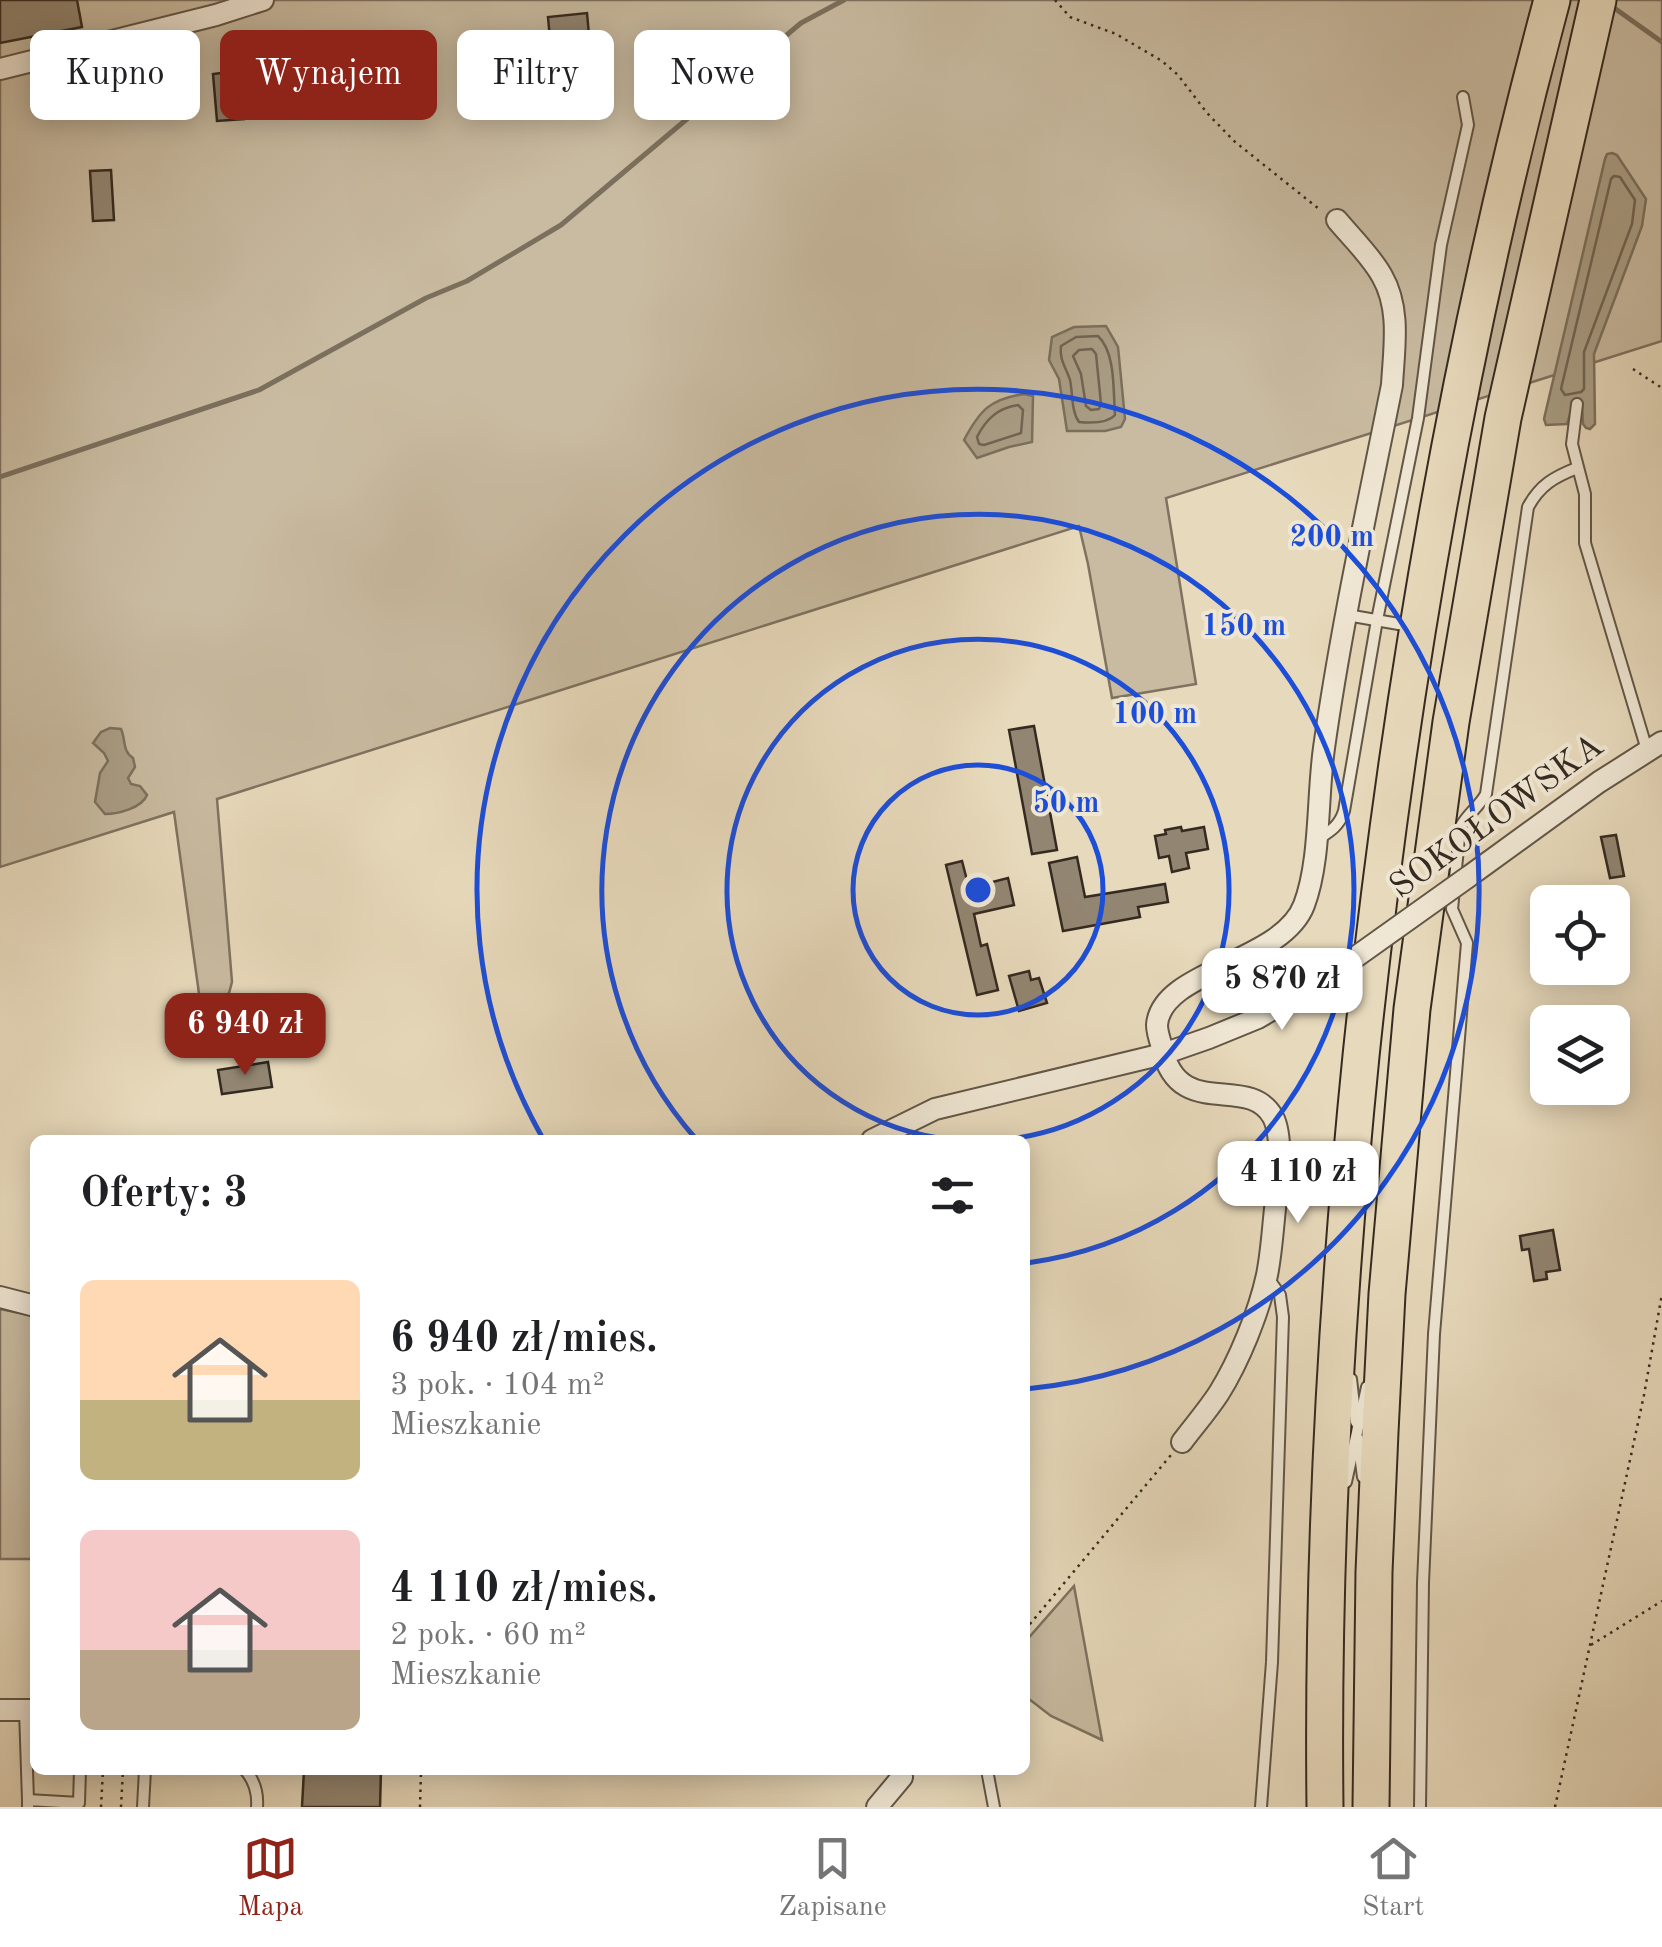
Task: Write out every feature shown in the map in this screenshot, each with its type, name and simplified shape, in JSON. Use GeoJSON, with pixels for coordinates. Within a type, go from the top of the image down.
{"type":"FeatureCollection","features":[{"type":"Feature","properties":{"kind":"highway"},"geometry":{"type":"LineString","coordinates":[[1372,1807],[1374,1572],[1387,1294],[1412,1008],[1451,722],[1503,418],[1598,0]]}},
{"type":"Feature","properties":{"kind":"highway"},"geometry":{"type":"LineString","coordinates":[[1325,1807],[1327,1571],[1340,1292],[1374,934],[1417,627],[1468,356],[1548,15]]}},
{"type":"Feature","properties":{"kind":"street"},"geometry":{"type":"LineString","coordinates":[[0,68],[263,0]]}},
{"type":"Feature","properties":{"kind":"street"},"geometry":{"type":"LineString","coordinates":[[1182,1442],[1219,1393],[1246,1337],[1266,1276],[1278,1180],[1277,1135],[1273,1118],[1261,1104],[1242,1095],[1216,1096],[1193,1090],[1179,1081],[1168,1068],[1157,1026],[1164,1006],[1180,989],[1269,944],[1288,930],[1303,908],[1311,879],[1324,749],[1392,384],[1396,334],[1393,303],[1382,275],[1337,220]]}},
{"type":"Feature","properties":{"kind":"street","name":"SOKOŁOWSKA"},"geometry":{"type":"LineString","coordinates":[[882,1135],[935,1108],[1163,1054],[1258,1018],[1329,976],[1654,746]]}},
{"type":"Feature","properties":{"kind":"street"},"geometry":{"type":"LineString","coordinates":[[0,1298],[30,1305]]}},
{"type":"Feature","properties":{"kind":"street"},"geometry":{"type":"LineString","coordinates":[[0,1710],[30,1710]]}},
{"type":"Feature","properties":{"kind":"street"},"geometry":{"type":"LineString","coordinates":[[876,1807],[902,1777]]}},
{"type":"Feature","properties":{"kind":"lane"},"geometry":{"type":"LineString","coordinates":[[1315,841],[1334,830],[1344,811],[1376,620],[1418,418],[1442,244],[1468,125],[1462,97]]}},
{"type":"Feature","properties":{"kind":"lane"},"geometry":{"type":"LineString","coordinates":[[1577,404],[1572,444],[1584,494],[1586,543],[1654,746]]}},
{"type":"Feature","properties":{"kind":"lane"},"geometry":{"type":"LineString","coordinates":[[1420,1807],[1422,1582],[1434,1334],[1467,944],[1452,910],[1460,828],[1486,794],[1528,507],[1546,482],[1577,468]]}},
{"type":"Feature","properties":{"kind":"lane"},"geometry":{"type":"LineString","coordinates":[[1347,615],[1417,627]]}},
{"type":"Feature","properties":{"kind":"lane"},"geometry":{"type":"LineString","coordinates":[[1261,1807],[1272,1662],[1283,1317],[1280,1295],[1266,1276]]}},
{"type":"Feature","properties":{"kind":"lane"},"geometry":{"type":"LineString","coordinates":[[1340,1292],[1348,1352]]}},
{"type":"Feature","properties":{"kind":"lane"},"geometry":{"type":"LineString","coordinates":[[1372,1362],[1387,1294]]}},
{"type":"Feature","properties":{"kind":"lane"},"geometry":{"type":"LineString","coordinates":[[1350,1372],[1364,1484]]}},
{"type":"Feature","properties":{"kind":"lane"},"geometry":{"type":"LineString","coordinates":[[1327,1571],[1368,1380]]}},
{"type":"Feature","properties":{"kind":"lane"},"geometry":{"type":"LineString","coordinates":[[1366,1502],[1374,1572]]}},
{"type":"Feature","properties":{"kind":"lane"},"geometry":{"type":"LineString","coordinates":[[30,1710],[28,1804],[78,1805],[80,1775]]}},
{"type":"Feature","properties":{"kind":"lane"},"geometry":{"type":"LineString","coordinates":[[143,1807],[145,1775]]}},
{"type":"Feature","properties":{"kind":"lane"},"geometry":{"type":"LineString","coordinates":[[250,1775],[258,1794],[258,1807]]}},
{"type":"Feature","properties":{"kind":"lane"},"geometry":{"type":"LineString","coordinates":[[988,1775],[994,1807]]}},
{"type":"Feature","properties":{"kind":"path"},"geometry":{"type":"LineString","coordinates":[[1054,0],[1070,17],[1116,34],[1162,61],[1234,141],[1309,203],[1337,220]]}},
{"type":"Feature","properties":{"kind":"path"},"geometry":{"type":"LineString","coordinates":[[1633,369],[1662,388]]}},
{"type":"Feature","properties":{"kind":"path"},"geometry":{"type":"LineString","coordinates":[[1555,1807],[1644,1395],[1662,1294]]}},
{"type":"Feature","properties":{"kind":"path"},"geometry":{"type":"LineString","coordinates":[[1030,1624],[1182,1442]]}},
{"type":"Feature","properties":{"kind":"path"},"geometry":{"type":"LineString","coordinates":[[1590,1646],[1662,1601]]}},
{"type":"Feature","properties":{"kind":"path"},"geometry":{"type":"LineString","coordinates":[[102,1775],[102,1807]]}},
{"type":"Feature","properties":{"kind":"path"},"geometry":{"type":"LineString","coordinates":[[122,1807],[123,1775]]}},
{"type":"Feature","properties":{"kind":"path"},"geometry":{"type":"LineString","coordinates":[[420,1807],[421,1775]]}},
{"type":"Feature","properties":{"kind":"shaded area"},"geometry":{"type":"Polygon","coordinates":[[[0,0],[1662,0],[1662,341],[1166,498],[1196,684],[1112,698],[1079,526],[217,799],[232,982],[229,993],[221,999],[200,1001],[174,812],[0,867],[0,0]]]}},
{"type":"Feature","properties":{"kind":"shaded area"},"geometry":{"type":"Polygon","coordinates":[[[0,1309],[30,1315],[30,1559],[0,1559],[0,1309]]]}},
{"type":"Feature","properties":{"kind":"shaded area"},"geometry":{"type":"Polygon","coordinates":[[[1074,1586],[1102,1740],[1051,1716],[1030,1700],[1030,1636],[1074,1586]]]}},
{"type":"Feature","properties":{"kind":"water"},"geometry":{"type":"Polygon","coordinates":[[[1612,153],[1646,199],[1642,226],[1594,354],[1595,424],[1586,428],[1582,404],[1574,402],[1567,424],[1546,425],[1544,419],[1605,159],[1612,153]]]}},
{"type":"Feature","properties":{"kind":"water"},"geometry":{"type":"Polygon","coordinates":[[[1106,326],[1118,347],[1125,419],[1121,427],[1105,431],[1067,431],[1059,379],[1049,360],[1052,337],[1074,327],[1106,326]]]}},
{"type":"Feature","properties":{"kind":"water"},"geometry":{"type":"Polygon","coordinates":[[[1024,394],[1033,396],[1032,442],[977,458],[964,440],[975,421],[994,403],[1024,394]]]}},
{"type":"Feature","properties":{"kind":"water"},"geometry":{"type":"Polygon","coordinates":[[[110,728],[121,729],[135,767],[128,778],[147,795],[135,807],[105,814],[95,802],[100,773],[108,761],[93,743],[110,728]]]}},
{"type":"Feature","properties":{"kind":"building"},"geometry":{"type":"Polygon","coordinates":[[[0,0],[77,0],[82,27],[30,30],[30,37],[0,43],[0,0]]]}},
{"type":"Feature","properties":{"kind":"building"},"geometry":{"type":"Polygon","coordinates":[[[587,13],[589,30],[549,30],[548,17],[587,13]]]}},
{"type":"Feature","properties":{"kind":"building"},"geometry":{"type":"Polygon","coordinates":[[[220,73],[220,120],[230,120],[217,121],[213,74],[220,73]]]}},
{"type":"Feature","properties":{"kind":"building"},"geometry":{"type":"Polygon","coordinates":[[[111,170],[114,220],[93,221],[90,171],[111,170]]]}},
{"type":"Feature","properties":{"kind":"building"},"geometry":{"type":"Polygon","coordinates":[[[1034,726],[1057,850],[1032,854],[1009,730],[1034,726]]]}},
{"type":"Feature","properties":{"kind":"building"},"geometry":{"type":"Polygon","coordinates":[[[1181,827],[1182,831],[1204,827],[1208,849],[1186,853],[1189,868],[1172,872],[1169,856],[1159,858],[1155,836],[1181,827]]]}},
{"type":"Feature","properties":{"kind":"building"},"geometry":{"type":"Polygon","coordinates":[[[1616,835],[1624,876],[1610,878],[1601,837],[1616,835]]]}},
{"type":"Feature","properties":{"kind":"building"},"geometry":{"type":"Polygon","coordinates":[[[1077,857],[1085,897],[1165,884],[1168,902],[1138,907],[1140,917],[1063,931],[1049,863],[1077,857]]]}},
{"type":"Feature","properties":{"kind":"building"},"geometry":{"type":"Polygon","coordinates":[[[962,861],[969,888],[1008,878],[1014,905],[974,914],[981,946],[987,944],[998,990],[977,995],[946,865],[962,861]]]}},
{"type":"Feature","properties":{"kind":"building"},"geometry":{"type":"Polygon","coordinates":[[[1029,971],[1031,980],[1039,978],[1047,1003],[1019,1011],[1009,976],[1029,971]]]}},
{"type":"Feature","properties":{"kind":"building"},"geometry":{"type":"Polygon","coordinates":[[[268,1062],[272,1087],[222,1094],[218,1070],[268,1062]]]}},
{"type":"Feature","properties":{"kind":"building"},"geometry":{"type":"Polygon","coordinates":[[[1553,1230],[1560,1270],[1546,1272],[1547,1279],[1534,1281],[1529,1249],[1522,1250],[1520,1236],[1553,1230]]]}},
{"type":"Feature","properties":{"kind":"building"},"geometry":{"type":"Polygon","coordinates":[[[304,1775],[381,1775],[380,1807],[302,1807],[304,1775]]]}},
{"type":"Feature","properties":{"kind":"waterway"},"geometry":{"type":"LineString","coordinates":[[0,477],[259,390],[426,298],[467,281],[561,225],[801,23],[844,0]]}},
{"type":"Feature","properties":{"kind":"waterway"},"geometry":{"type":"LineString","coordinates":[[1610,5],[1662,42]]}}]}
